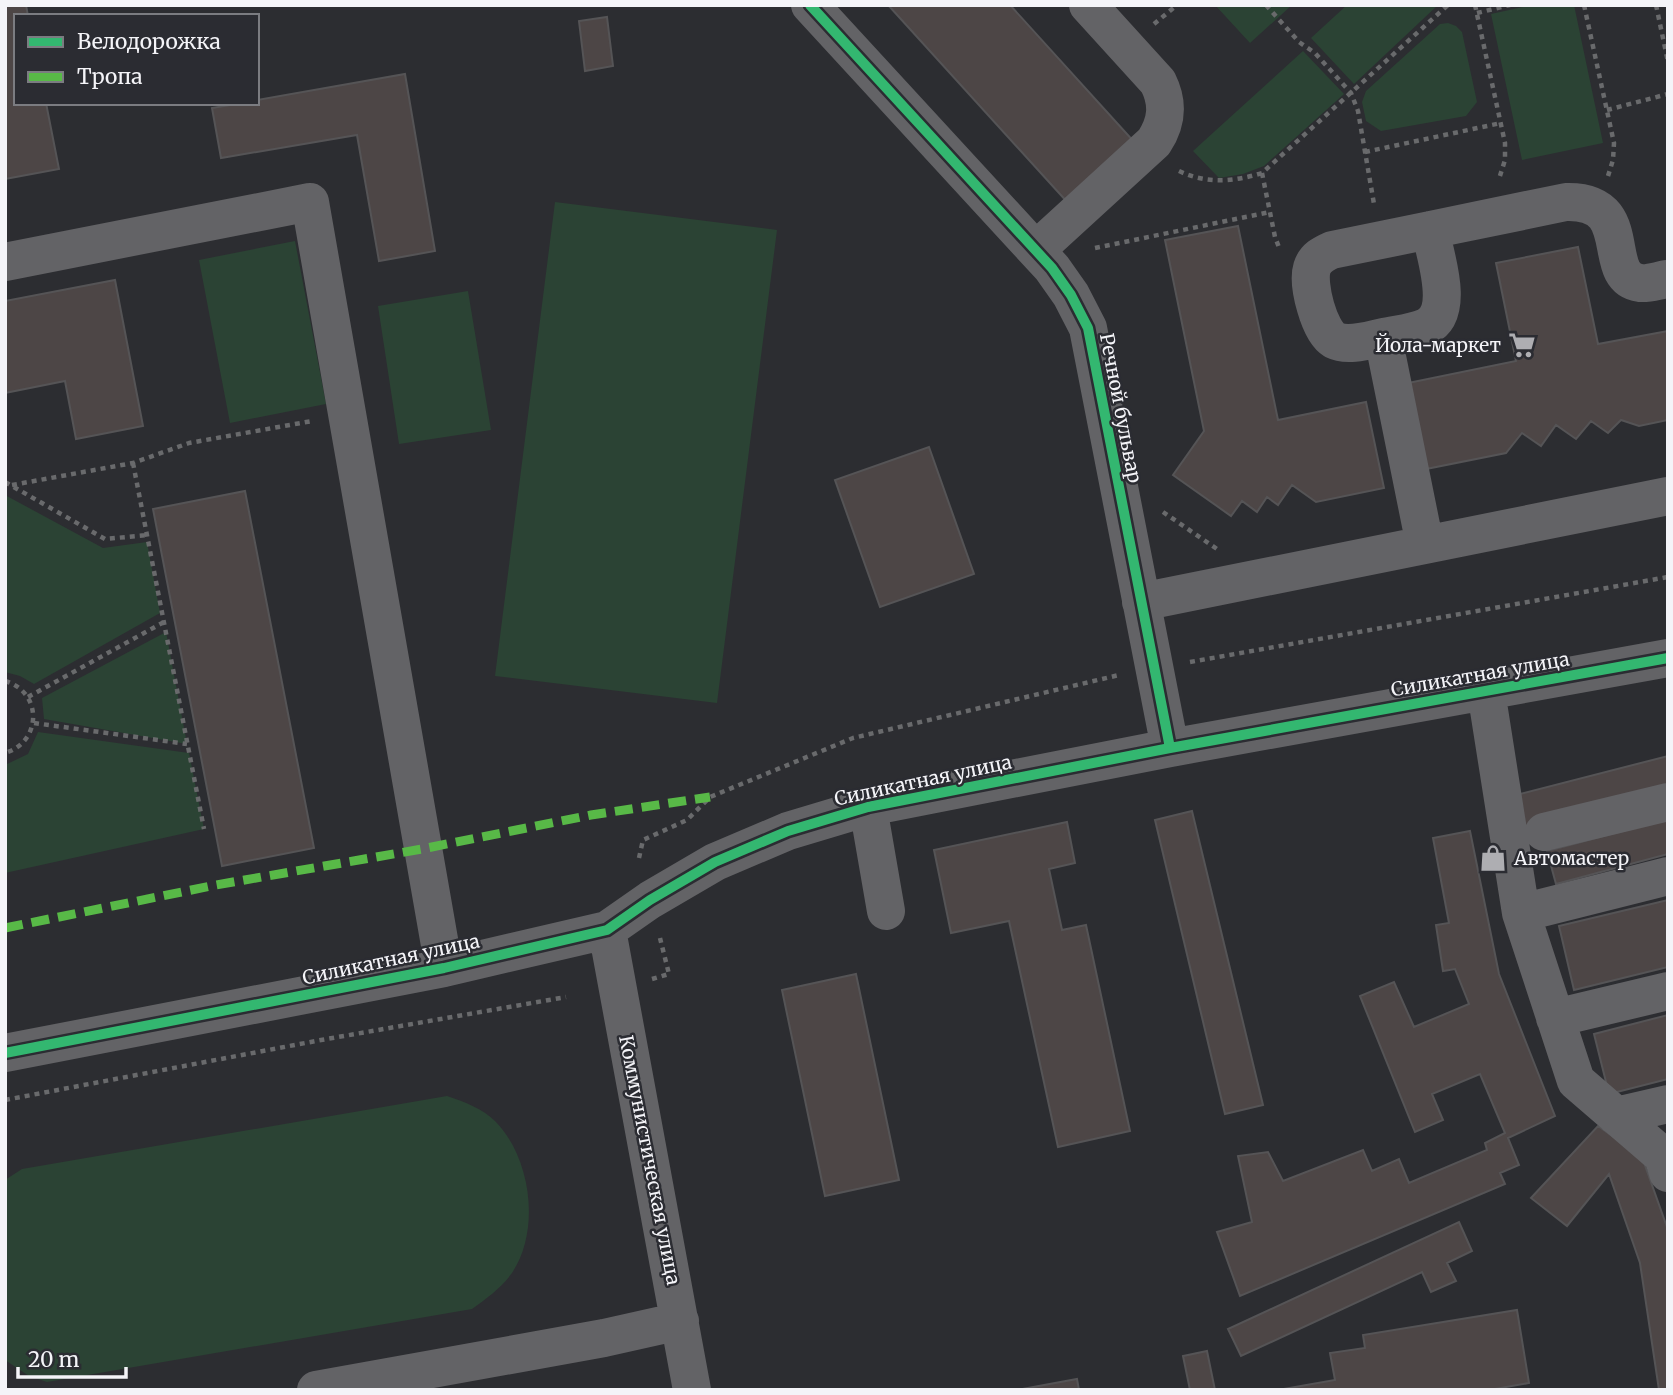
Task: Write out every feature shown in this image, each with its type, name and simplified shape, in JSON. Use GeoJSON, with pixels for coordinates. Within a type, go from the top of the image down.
{"type":"FeatureCollection","features":[{"type":"Feature","properties":{"kind":"street","name":"Речной бульвар"},"geometry":{"type":"LineString","coordinates":[[810,5],[1036,250],[1071,295],[1088,328],[1170,748]]}},
{"type":"Feature","properties":{"kind":"street"},"geometry":{"type":"LineString","coordinates":[[1036,250],[1146,150],[1154,142],[1164,123],[1166,106],[1158,82],[1088,5]]}},
{"type":"Feature","properties":{"kind":"street"},"geometry":{"type":"LineString","coordinates":[[5,262],[310,202],[444,968]]}},
{"type":"Feature","properties":{"kind":"street"},"geometry":{"type":"LineString","coordinates":[[1430,230],[1442,295],[1440,313],[1428,326],[1350,343],[1334,340],[1326,334],[1321,325],[1311,280],[1311,270],[1322,254],[1380,240],[1566,202],[1579,202],[1597,209],[1612,225],[1620,264],[1627,276],[1640,283],[1668,279]]}},
{"type":"Feature","properties":{"kind":"street"},"geometry":{"type":"LineString","coordinates":[[1383,337],[1425,545]]}},
{"type":"Feature","properties":{"kind":"street"},"geometry":{"type":"LineString","coordinates":[[1141,602],[1668,496]]}},
{"type":"Feature","properties":{"kind":"street","name":"Силикатная улица"},"geometry":{"type":"LineString","coordinates":[[5,1053],[444,968],[607,930],[650,900],[715,862],[788,831],[868,807],[1170,748],[1668,658]]}},
{"type":"Feature","properties":{"kind":"street"},"geometry":{"type":"LineString","coordinates":[[1486,691],[1521,914],[1576,1081],[1663,1156],[1668,1173]]}},
{"type":"Feature","properties":{"kind":"street"},"geometry":{"type":"LineString","coordinates":[[1544,832],[1668,802]]}},
{"type":"Feature","properties":{"kind":"street"},"geometry":{"type":"LineString","coordinates":[[868,807],[886,911]]}},
{"type":"Feature","properties":{"kind":"street"},"geometry":{"type":"LineString","coordinates":[[1521,914],[1668,876]]}},
{"type":"Feature","properties":{"kind":"street","name":"Коммунистическая улица"},"geometry":{"type":"LineString","coordinates":[[607,930],[692,1390]]}},
{"type":"Feature","properties":{"kind":"street"},"geometry":{"type":"LineString","coordinates":[[1555,1018],[1668,990]]}},
{"type":"Feature","properties":{"kind":"street"},"geometry":{"type":"LineString","coordinates":[[1616,1116],[1668,1104]]}},
{"type":"Feature","properties":{"kind":"street"},"geometry":{"type":"LineString","coordinates":[[316,1390],[367,1385],[680,1321]]}},
{"type":"Feature","properties":{"kind":"path"},"geometry":{"type":"LineString","coordinates":[[1266,5],[1299,42],[1315,53],[1352,93],[1358,111],[1380,240]]}},
{"type":"Feature","properties":{"kind":"path"},"geometry":{"type":"LineString","coordinates":[[1146,150],[1172,168],[1195,177],[1230,181],[1262,173],[1448,5]]}},
{"type":"Feature","properties":{"kind":"path"},"geometry":{"type":"LineString","coordinates":[[1475,5],[1505,143],[1505,160],[1485,219]]}},
{"type":"Feature","properties":{"kind":"path"},"geometry":{"type":"LineString","coordinates":[[1477,13],[1510,5]]}},
{"type":"Feature","properties":{"kind":"path"},"geometry":{"type":"LineString","coordinates":[[1584,5],[1614,152],[1597,209]]}},
{"type":"Feature","properties":{"kind":"path"},"geometry":{"type":"LineString","coordinates":[[1656,5],[1668,62]]}},
{"type":"Feature","properties":{"kind":"path"},"geometry":{"type":"LineString","coordinates":[[1607,110],[1668,94]]}},
{"type":"Feature","properties":{"kind":"path"},"geometry":{"type":"LineString","coordinates":[[1365,152],[1501,123]]}},
{"type":"Feature","properties":{"kind":"path"},"geometry":{"type":"LineString","coordinates":[[1262,173],[1279,250],[1311,280]]}},
{"type":"Feature","properties":{"kind":"path"},"geometry":{"type":"LineString","coordinates":[[1090,249],[1270,212]]}},
{"type":"Feature","properties":{"kind":"path"},"geometry":{"type":"LineString","coordinates":[[12,485],[133,463],[189,443],[346,415]]}},
{"type":"Feature","properties":{"kind":"path"},"geometry":{"type":"LineString","coordinates":[[133,463],[204,829]]}},
{"type":"Feature","properties":{"kind":"path"},"geometry":{"type":"LineString","coordinates":[[5,482],[105,539],[148,535]]}},
{"type":"Feature","properties":{"kind":"path"},"geometry":{"type":"LineString","coordinates":[[1153,506],[1261,578]]}},
{"type":"Feature","properties":{"kind":"path"},"geometry":{"type":"LineString","coordinates":[[28,697],[164,622]]}},
{"type":"Feature","properties":{"kind":"path"},"geometry":{"type":"LineString","coordinates":[[5,681],[22,689],[28,697],[33,705],[34,723],[24,743],[5,753]]}},
{"type":"Feature","properties":{"kind":"path"},"geometry":{"type":"LineString","coordinates":[[34,723],[187,744]]}},
{"type":"Feature","properties":{"kind":"path"},"geometry":{"type":"LineString","coordinates":[[648,980],[669,974],[660,937]]}},
{"type":"Feature","properties":{"kind":"path"},"geometry":{"type":"LineString","coordinates":[[5,1100],[566,997]]}},
{"type":"Feature","properties":{"kind":"green space"},"geometry":{"type":"Polygon","coordinates":[[[1215,5],[1292,5],[1250,43],[1215,5]]]}},
{"type":"Feature","properties":{"kind":"green space"},"geometry":{"type":"Polygon","coordinates":[[[1347,5],[1438,5],[1354,84],[1311,38],[1347,5]]]}},
{"type":"Feature","properties":{"kind":"green space"},"geometry":{"type":"Polygon","coordinates":[[[1531,5],[1574,5],[1603,143],[1522,160],[1491,14],[1531,5]]]}},
{"type":"Feature","properties":{"kind":"green space"},"geometry":{"type":"Polygon","coordinates":[[[1448,23],[1462,32],[1477,102],[1466,116],[1381,131],[1366,121],[1362,102],[1366,91],[1440,24],[1448,23]]]}},
{"type":"Feature","properties":{"kind":"green space"},"geometry":{"type":"Polygon","coordinates":[[[1303,51],[1344,94],[1264,166],[1243,174],[1219,178],[1193,151],[1303,51]]]}},
{"type":"Feature","properties":{"kind":"green space"},"geometry":{"type":"Polygon","coordinates":[[[555,202],[777,230],[717,703],[495,676],[555,202]]]}},
{"type":"Feature","properties":{"kind":"green space"},"geometry":{"type":"Polygon","coordinates":[[[295,241],[326,404],[230,423],[199,260],[295,241]]]}},
{"type":"Feature","properties":{"kind":"green space"},"geometry":{"type":"Polygon","coordinates":[[[468,291],[491,430],[399,444],[378,306],[468,291]]]}},
{"type":"Feature","properties":{"kind":"green space"},"geometry":{"type":"Polygon","coordinates":[[[5,495],[103,548],[147,542],[160,613],[34,684],[5,672],[5,495]]]}},
{"type":"Feature","properties":{"kind":"green space"},"geometry":{"type":"Polygon","coordinates":[[[166,632],[187,744],[44,719],[42,698],[166,632]]]}},
{"type":"Feature","properties":{"kind":"green space"},"geometry":{"type":"Polygon","coordinates":[[[38,732],[189,753],[204,829],[5,873],[5,765],[28,754],[38,732]]]}},
{"type":"Feature","properties":{"kind":"green space"},"geometry":{"type":"Polygon","coordinates":[[[447,1096],[479,1109],[495,1121],[517,1154],[528,1194],[527,1236],[521,1256],[503,1283],[472,1309],[47,1382],[29,1376],[5,1360],[5,1180],[22,1169],[447,1096]]]}},
{"type":"Feature","properties":{"kind":"building"},"geometry":{"type":"Polygon","coordinates":[[[5,5],[26,5],[28,14],[14,14],[14,105],[46,105],[59,169],[5,179],[5,5]]]}},
{"type":"Feature","properties":{"kind":"building"},"geometry":{"type":"Polygon","coordinates":[[[888,5],[1010,5],[1136,144],[1069,204],[888,5]]]}},
{"type":"Feature","properties":{"kind":"building"},"geometry":{"type":"Polygon","coordinates":[[[607,17],[613,66],[585,71],[579,21],[607,17]]]}},
{"type":"Feature","properties":{"kind":"building"},"geometry":{"type":"Polygon","coordinates":[[[405,74],[435,251],[379,261],[357,135],[221,158],[212,108],[259,105],[259,100],[405,74]]]}},
{"type":"Feature","properties":{"kind":"building"},"geometry":{"type":"Polygon","coordinates":[[[1238,226],[1278,420],[1366,402],[1384,488],[1316,502],[1292,485],[1278,505],[1267,497],[1257,512],[1242,501],[1231,516],[1173,475],[1204,431],[1165,240],[1238,226]]]}},
{"type":"Feature","properties":{"kind":"building"},"geometry":{"type":"Polygon","coordinates":[[[1578,247],[1598,344],[1668,331],[1668,420],[1639,426],[1621,420],[1608,433],[1591,421],[1576,439],[1556,425],[1541,446],[1522,433],[1506,453],[1426,469],[1408,383],[1516,361],[1496,263],[1578,247]]]}},
{"type":"Feature","properties":{"kind":"building"},"geometry":{"type":"Polygon","coordinates":[[[115,280],[143,426],[76,439],[65,381],[5,393],[5,301],[115,280]]]}},
{"type":"Feature","properties":{"kind":"building"},"geometry":{"type":"Polygon","coordinates":[[[929,447],[974,574],[880,607],[835,480],[929,447]]]}},
{"type":"Feature","properties":{"kind":"building"},"geometry":{"type":"Polygon","coordinates":[[[245,491],[314,848],[222,866],[153,509],[245,491]]]}},
{"type":"Feature","properties":{"kind":"building"},"geometry":{"type":"Polygon","coordinates":[[[1668,756],[1668,793],[1522,830],[1512,796],[1668,756]]]}},
{"type":"Feature","properties":{"kind":"building"},"geometry":{"type":"Polygon","coordinates":[[[1192,811],[1263,1105],[1225,1114],[1155,820],[1192,811]]]}},
{"type":"Feature","properties":{"kind":"building"},"geometry":{"type":"Polygon","coordinates":[[[1668,819],[1668,854],[1556,884],[1547,851],[1668,819]]]}},
{"type":"Feature","properties":{"kind":"building"},"geometry":{"type":"Polygon","coordinates":[[[1067,822],[1075,863],[1049,869],[1062,930],[1086,925],[1130,1131],[1058,1147],[1009,921],[951,933],[934,850],[1067,822]]]}},
{"type":"Feature","properties":{"kind":"building"},"geometry":{"type":"Polygon","coordinates":[[[1470,831],[1499,974],[1555,1116],[1508,1138],[1519,1165],[1500,1173],[1505,1184],[1240,1296],[1217,1232],[1252,1222],[1238,1156],[1268,1152],[1283,1181],[1363,1150],[1372,1171],[1399,1159],[1409,1183],[1487,1150],[1485,1143],[1505,1133],[1480,1074],[1432,1094],[1443,1120],[1415,1132],[1360,996],[1394,982],[1414,1027],[1469,1004],[1455,969],[1443,971],[1436,925],[1449,923],[1433,838],[1470,831]]]}},
{"type":"Feature","properties":{"kind":"building"},"geometry":{"type":"Polygon","coordinates":[[[1668,900],[1668,967],[1574,990],[1559,926],[1668,900]]]}},
{"type":"Feature","properties":{"kind":"building"},"geometry":{"type":"Polygon","coordinates":[[[856,974],[899,1180],[825,1196],[782,990],[856,974]]]}},
{"type":"Feature","properties":{"kind":"building"},"geometry":{"type":"Polygon","coordinates":[[[1668,1015],[1668,1079],[1609,1094],[1594,1034],[1668,1015]]]}},
{"type":"Feature","properties":{"kind":"building"},"geometry":{"type":"Polygon","coordinates":[[[1598,1126],[1642,1157],[1668,1230],[1668,1390],[1659,1390],[1640,1263],[1609,1174],[1567,1226],[1531,1198],[1598,1126]]]}},
{"type":"Feature","properties":{"kind":"building"},"geometry":{"type":"Polygon","coordinates":[[[1459,1222],[1472,1251],[1447,1263],[1456,1281],[1431,1292],[1422,1272],[1241,1356],[1228,1329],[1459,1222]]]}},
{"type":"Feature","properties":{"kind":"building"},"geometry":{"type":"Polygon","coordinates":[[[1517,1310],[1529,1383],[1489,1390],[1278,1390],[1335,1380],[1330,1353],[1365,1348],[1363,1335],[1517,1310]]]}},
{"type":"Feature","properties":{"kind":"building"},"geometry":{"type":"Polygon","coordinates":[[[1207,1351],[1215,1390],[1190,1390],[1183,1356],[1207,1351]]]}},
{"type":"Feature","properties":{"kind":"building"},"geometry":{"type":"Polygon","coordinates":[[[1077,1379],[1079,1390],[1017,1390],[1077,1379]]]}},
{"type":"Feature","properties":{"kind":"marked path"},"geometry":{"type":"LineString","coordinates":[[5,928],[216,885],[422,849],[591,815],[710,797]]}},
{"type":"Feature","properties":{"kind":"cycle path"},"geometry":{"type":"LineString","coordinates":[[810,5],[1052,268],[1071,295],[1088,328],[1170,748]]}},
{"type":"Feature","properties":{"kind":"cycle path"},"geometry":{"type":"LineString","coordinates":[[5,1053],[444,968],[607,930],[650,900],[715,862],[788,831],[868,807],[1170,748],[1668,658]]}},
{"type":"Feature","properties":{"kind":"place","name":"Йола-маркет"},"geometry":{"type":"Point","coordinates":[1522,345]}},
{"type":"Feature","properties":{"kind":"place","name":"Автомастер"},"geometry":{"type":"Point","coordinates":[1493,858]}}]}
